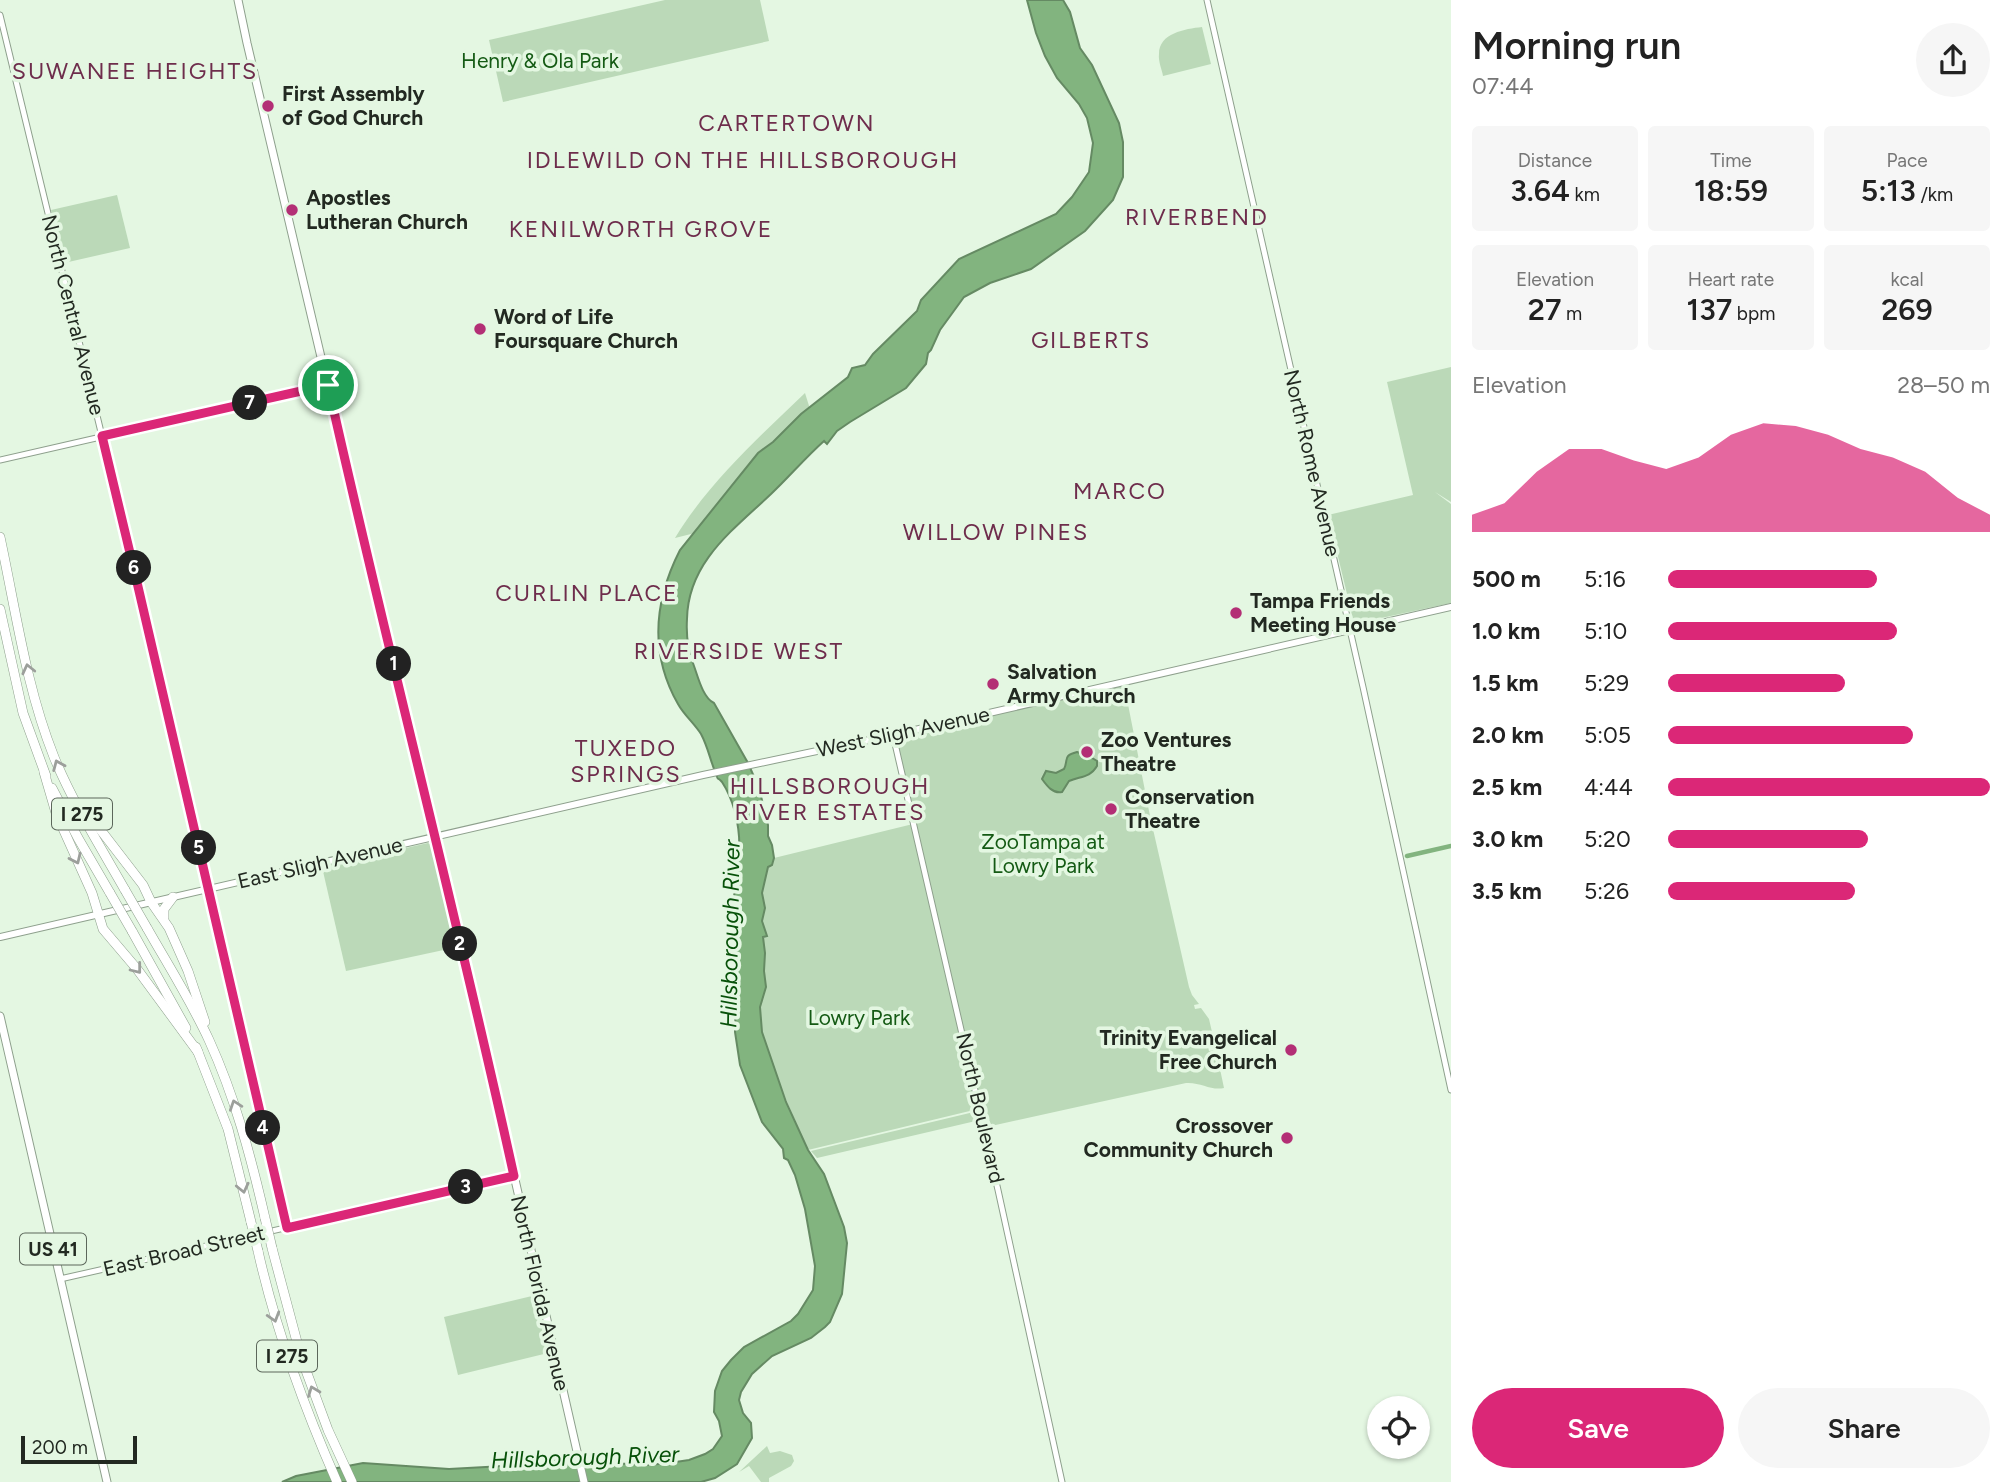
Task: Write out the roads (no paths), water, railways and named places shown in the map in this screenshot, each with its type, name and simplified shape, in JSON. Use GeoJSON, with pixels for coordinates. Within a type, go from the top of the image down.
{"type":"FeatureCollection","features":[{"type":"Feature","properties":{"kind":"highway","name":"I 275"},"geometry":{"type":"LineString","coordinates":[[0,537],[37,707],[55,758],[71,794],[209,1041],[230,1091],[243,1130],[301,1357],[320,1411],[352,1482]]}},
{"type":"Feature","properties":{"kind":"highway","name":"I 275"},"geometry":{"type":"LineString","coordinates":[[0,609],[23,713],[44,772],[78,838],[183,1020],[223,1116],[241,1177],[273,1314],[298,1389],[337,1482]]}},
{"type":"Feature","properties":{"kind":"highway"},"geometry":{"type":"LineString","coordinates":[[44,772],[56,813],[92,893],[103,929],[137,969],[198,1052]]}},
{"type":"Feature","properties":{"kind":"highway"},"geometry":{"type":"LineString","coordinates":[[71,794],[143,885],[164,920],[188,971],[209,1041]]}},
{"type":"Feature","properties":{"kind":"highway"},"geometry":{"type":"LineString","coordinates":[[164,920],[164,909],[173,897]]}},
{"type":"Feature","properties":{"kind":"main road","name":"North Florida Avenue"},"geometry":{"type":"LineString","coordinates":[[238,0],[419,773],[437,838],[584,1482]]}},
{"type":"Feature","properties":{"kind":"main road","name":"West Sligh Avenue"},"geometry":{"type":"LineString","coordinates":[[437,838],[704,775],[893,735],[1451,607]]}},
{"type":"Feature","properties":{"kind":"main road","name":"East Sligh Avenue"},"geometry":{"type":"LineString","coordinates":[[0,937],[437,838]]}},
{"type":"Feature","properties":{"kind":"main road","name":"US 41"},"geometry":{"type":"LineString","coordinates":[[0,1016],[107,1482]]}},
{"type":"Feature","properties":{"kind":"street","name":"North Rome Avenue"},"geometry":{"type":"LineString","coordinates":[[1207,0],[1451,1090]]}},
{"type":"Feature","properties":{"kind":"street","name":"North Central Avenue"},"geometry":{"type":"LineString","coordinates":[[0,15],[102,436],[287,1228]]}},
{"type":"Feature","properties":{"kind":"street"},"geometry":{"type":"LineString","coordinates":[[0,460],[328,385]]}},
{"type":"Feature","properties":{"kind":"street","name":"North Boulevard"},"geometry":{"type":"LineString","coordinates":[[893,735],[999,1190],[1062,1482]]}},
{"type":"Feature","properties":{"kind":"street","name":"East Broad Street"},"geometry":{"type":"LineString","coordinates":[[60,1279],[514,1176]]}},
{"type":"Feature","properties":{"kind":"waterway"},"geometry":{"type":"LineString","coordinates":[[1407,856],[1451,846]]}},
{"type":"Feature","properties":{"kind":"place","name":"First Assembly of God Church"},"geometry":{"type":"Point","coordinates":[268,106]}},
{"type":"Feature","properties":{"kind":"place","name":"Apostles Lutheran Church"},"geometry":{"type":"Point","coordinates":[292,210]}},
{"type":"Feature","properties":{"kind":"place","name":"Word of Life Foursquare Church"},"geometry":{"type":"Point","coordinates":[480,329]}},
{"type":"Feature","properties":{"kind":"place","name":"Tampa Friends Meeting House"},"geometry":{"type":"Point","coordinates":[1236,613]}},
{"type":"Feature","properties":{"kind":"place","name":"Salvation Army Church"},"geometry":{"type":"Point","coordinates":[993,684]}},
{"type":"Feature","properties":{"kind":"place","name":"Zoo Ventures Theatre"},"geometry":{"type":"Point","coordinates":[1087,752]}},
{"type":"Feature","properties":{"kind":"place","name":"Conservation Theatre"},"geometry":{"type":"Point","coordinates":[1111,809]}},
{"type":"Feature","properties":{"kind":"place","name":"Trinity Evangelical Free Church"},"geometry":{"type":"Point","coordinates":[1291,1050]}},
{"type":"Feature","properties":{"kind":"place","name":"Crossover Community Church"},"geometry":{"type":"Point","coordinates":[1287,1138]}},
{"type":"Feature","properties":{"kind":"district","name":"SUWANEE HEIGHTS"},"geometry":{"type":"Point","coordinates":[135,71]}},
{"type":"Feature","properties":{"kind":"district","name":"CARTERTOWN"},"geometry":{"type":"Point","coordinates":[787,123]}},
{"type":"Feature","properties":{"kind":"district","name":"IDLEWILD ON THE HILLSBOROUGH"},"geometry":{"type":"Point","coordinates":[743,160]}},
{"type":"Feature","properties":{"kind":"district","name":"RIVERBEND"},"geometry":{"type":"Point","coordinates":[1197,217]}},
{"type":"Feature","properties":{"kind":"district","name":"KENILWORTH GROVE"},"geometry":{"type":"Point","coordinates":[641,229]}},
{"type":"Feature","properties":{"kind":"district","name":"GILBERTS"},"geometry":{"type":"Point","coordinates":[1091,340]}},
{"type":"Feature","properties":{"kind":"district","name":"MARCO"},"geometry":{"type":"Point","coordinates":[1120,491]}},
{"type":"Feature","properties":{"kind":"district","name":"WILLOW PINES"},"geometry":{"type":"Point","coordinates":[996,532]}},
{"type":"Feature","properties":{"kind":"district","name":"CURLIN PLACE"},"geometry":{"type":"Point","coordinates":[587,593]}},
{"type":"Feature","properties":{"kind":"district","name":"RIVERSIDE WEST"},"geometry":{"type":"Point","coordinates":[739,651]}},
{"type":"Feature","properties":{"kind":"district","name":"TUXEDO SPRINGS"},"geometry":{"type":"Point","coordinates":[626,761]}},
{"type":"Feature","properties":{"kind":"district","name":"HILLSBOROUGH RIVER ESTATES"},"geometry":{"type":"Point","coordinates":[830,799]}},
{"type":"Feature","properties":{"kind":"park label","name":"Henry & Ola Park"},"geometry":{"type":"Point","coordinates":[540,61]}},
{"type":"Feature","properties":{"kind":"park label","name":"ZooTampa at Lowry Park"},"geometry":{"type":"Point","coordinates":[1043,854]}},
{"type":"Feature","properties":{"kind":"park label","name":"Lowry Park"},"geometry":{"type":"Point","coordinates":[859,1018]}},
{"type":"Feature","properties":{"kind":"water label","name":"Hillsborough River"},"geometry":{"type":"Point","coordinates":[730,934]}},
{"type":"Feature","properties":{"kind":"water label","name":"Hillsborough River"},"geometry":{"type":"Point","coordinates":[585,1457]}}]}
